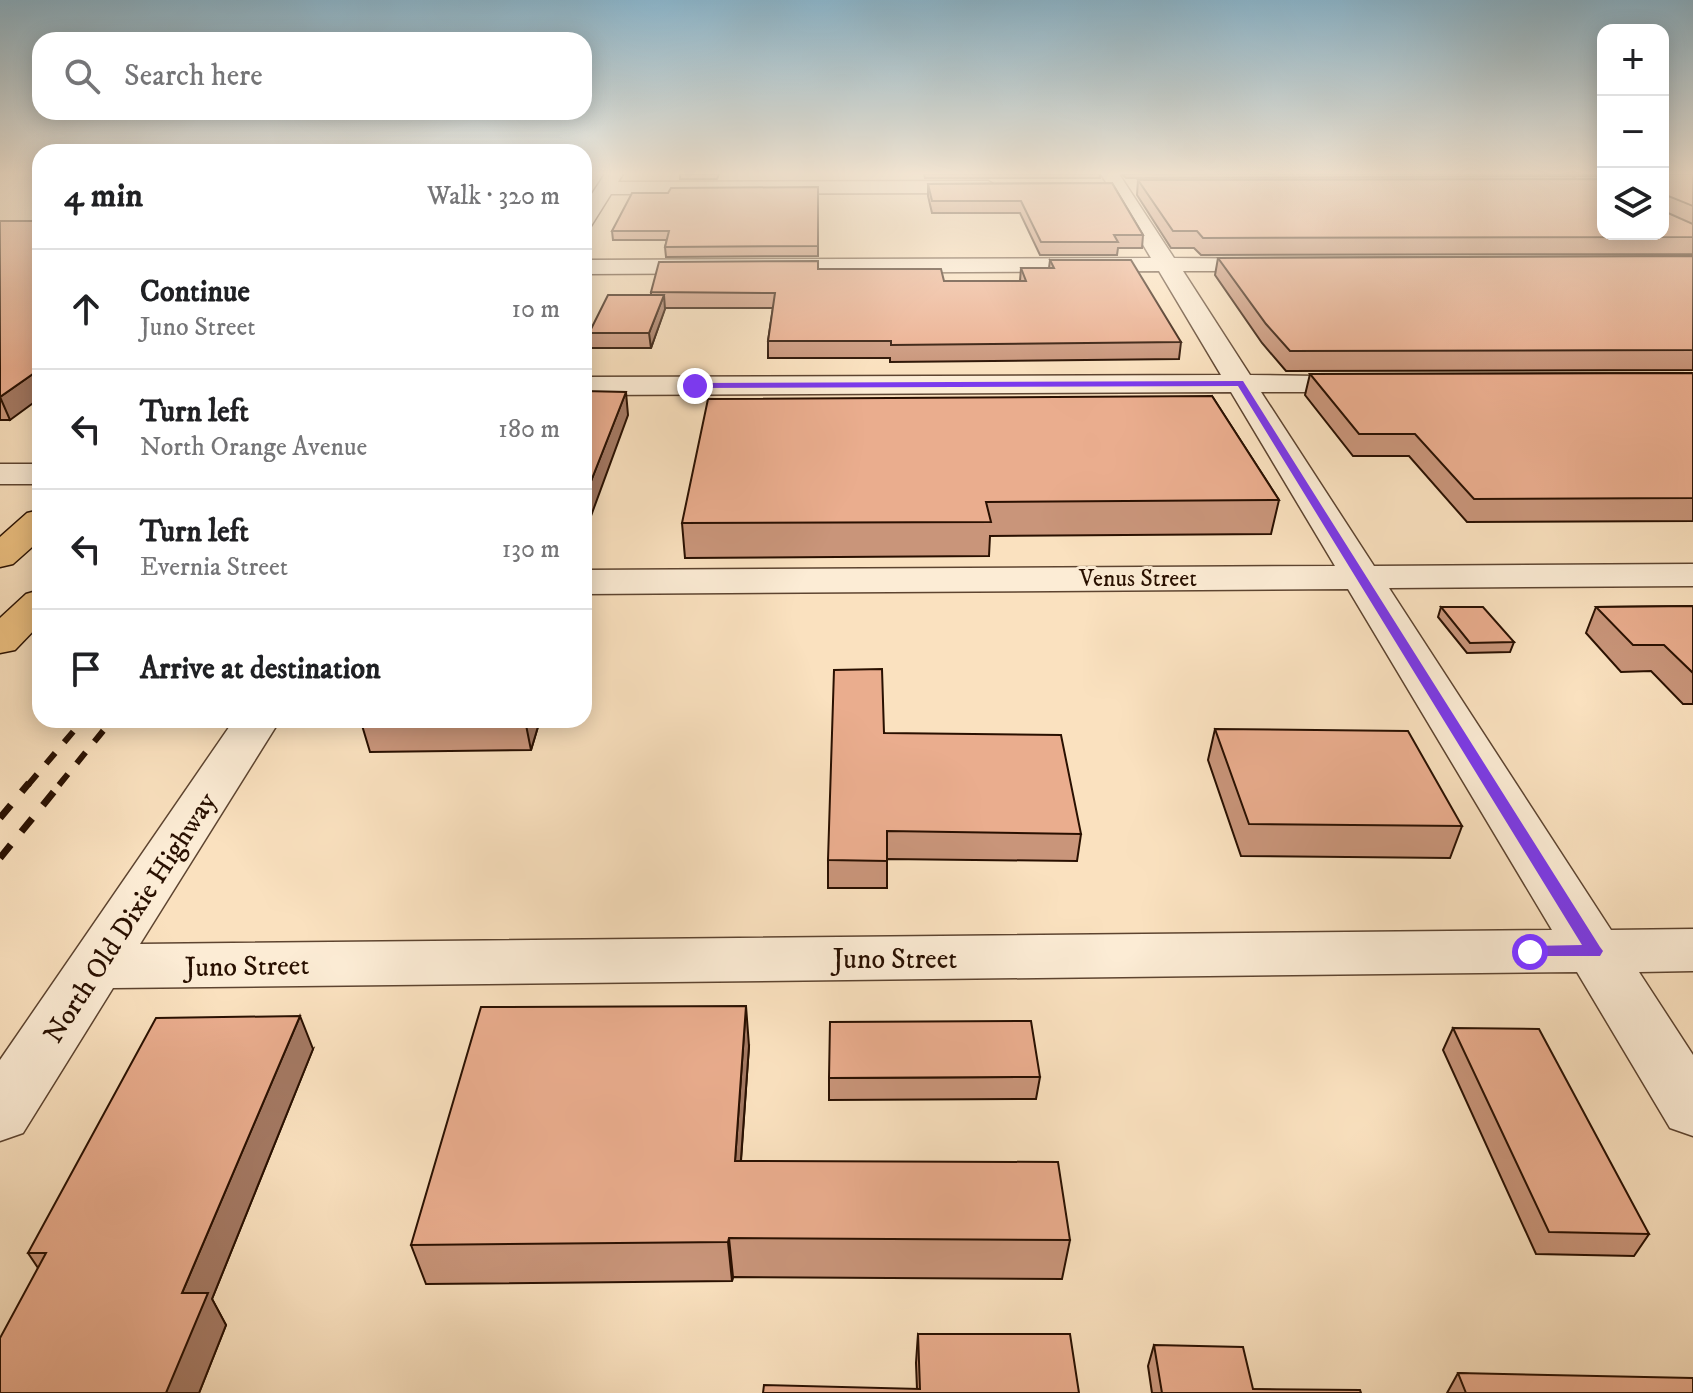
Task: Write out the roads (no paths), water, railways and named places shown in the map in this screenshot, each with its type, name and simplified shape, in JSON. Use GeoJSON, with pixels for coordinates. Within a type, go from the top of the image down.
{"type":"FeatureCollection","features":[{"type":"Feature","properties":{"kind":"main road"},"geometry":{"type":"LineString","coordinates":[[0,556],[32,528]]}},
{"type":"Feature","properties":{"kind":"main road"},"geometry":{"type":"LineString","coordinates":[[0,641],[32,610]]}},
{"type":"Feature","properties":{"kind":"street"},"geometry":{"type":"LineString","coordinates":[[1150,239],[1693,1109]]}},
{"type":"Feature","properties":{"kind":"street"},"geometry":{"type":"LineString","coordinates":[[592,267],[1299,264]]}},
{"type":"Feature","properties":{"kind":"street"},"geometry":{"type":"LineString","coordinates":[[592,386],[1400,382]]}},
{"type":"Feature","properties":{"kind":"street"},"geometry":{"type":"LineString","coordinates":[[0,474],[32,474]]}},
{"type":"Feature","properties":{"kind":"street","name":"Venus Street"},"geometry":{"type":"LineString","coordinates":[[592,582],[1693,575]]}},
{"type":"Feature","properties":{"kind":"street","name":"North Old Dixie Highway"},"geometry":{"type":"LineString","coordinates":[[0,1113],[252,728]]}},
{"type":"Feature","properties":{"kind":"street","name":"Juno Street"},"geometry":{"type":"LineString","coordinates":[[96,966],[1693,950]]}},
{"type":"Feature","properties":{"kind":"railway"},"geometry":{"type":"LineString","coordinates":[[28,785],[76,728]]}},
{"type":"Feature","properties":{"kind":"railway"},"geometry":{"type":"LineString","coordinates":[[59,785],[105,728]]}},
{"type":"Feature","properties":{"kind":"railway"},"geometry":{"type":"LineString","coordinates":[[0,818],[29,783]]}},
{"type":"Feature","properties":{"kind":"railway"},"geometry":{"type":"LineString","coordinates":[[0,858],[61,783]]}}]}
